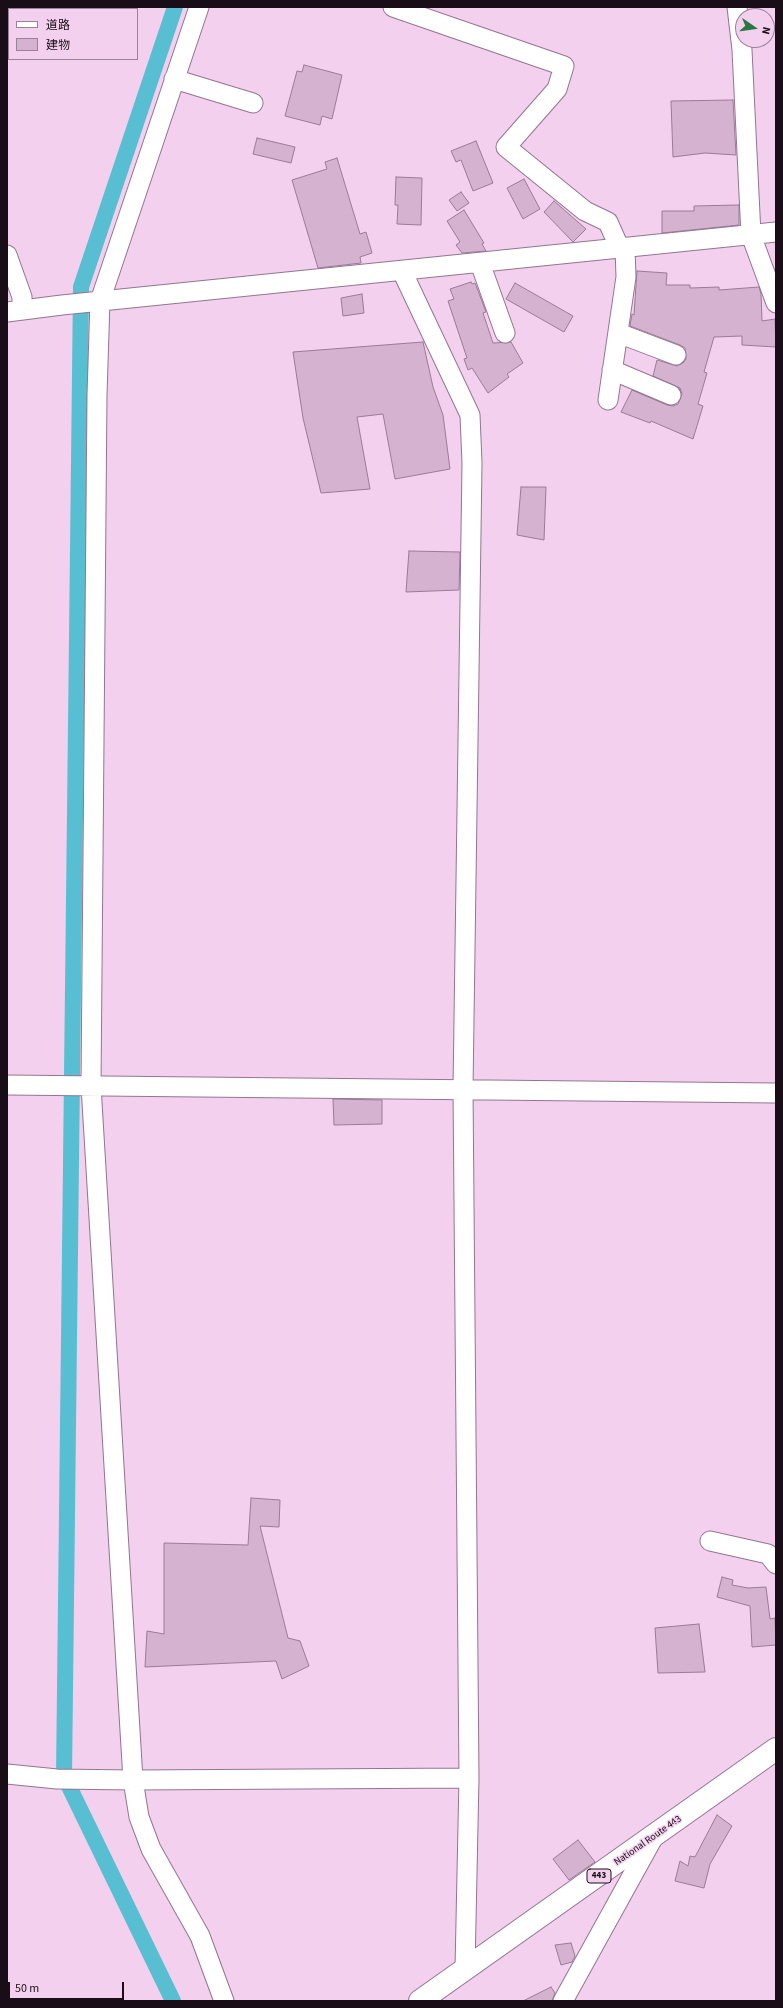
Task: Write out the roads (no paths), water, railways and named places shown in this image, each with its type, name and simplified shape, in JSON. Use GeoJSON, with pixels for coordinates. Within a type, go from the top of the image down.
{"type":"FeatureCollection","features":[{"type":"Feature","properties":{"kind":"highway","name":"National Route 443"},"geometry":{"type":"LineString","coordinates":[[420,2001],[653,1838],[776,1749]]}},
{"type":"Feature","properties":{"kind":"street"},"geometry":{"type":"LineString","coordinates":[[199,7],[97,301],[91,1086],[133,1780],[139,1817],[151,1849],[200,1936],[224,2001]]}},
{"type":"Feature","properties":{"kind":"street"},"geometry":{"type":"LineString","coordinates":[[393,7],[564,66],[557,89],[506,147],[585,211],[608,222],[623,249],[626,277],[608,400]]}},
{"type":"Feature","properties":{"kind":"street"},"geometry":{"type":"LineString","coordinates":[[737,7],[742,50],[751,235],[776,303]]}},
{"type":"Feature","properties":{"kind":"street"},"geometry":{"type":"LineString","coordinates":[[174,79],[253,103]]}},
{"type":"Feature","properties":{"kind":"street"},"geometry":{"type":"LineString","coordinates":[[15,311],[62,304],[623,249],[776,232]]}},
{"type":"Feature","properties":{"kind":"street"},"geometry":{"type":"LineString","coordinates":[[7,255],[22,297],[15,311]]}},
{"type":"Feature","properties":{"kind":"street"},"geometry":{"type":"LineString","coordinates":[[480,263],[505,333]]}},
{"type":"Feature","properties":{"kind":"street"},"geometry":{"type":"LineString","coordinates":[[402,271],[470,415],[472,463],[463,1089],[469,1778],[465,1969]]}},
{"type":"Feature","properties":{"kind":"street"},"geometry":{"type":"LineString","coordinates":[[618,334],[676,355]]}},
{"type":"Feature","properties":{"kind":"street"},"geometry":{"type":"LineString","coordinates":[[612,370],[671,395]]}},
{"type":"Feature","properties":{"kind":"street"},"geometry":{"type":"LineString","coordinates":[[7,1086],[776,1092]]}},
{"type":"Feature","properties":{"kind":"street"},"geometry":{"type":"LineString","coordinates":[[710,1541],[768,1554],[776,1564]]}},
{"type":"Feature","properties":{"kind":"street"},"geometry":{"type":"LineString","coordinates":[[7,1774],[57,1779],[114,1780],[469,1778]]}},
{"type":"Feature","properties":{"kind":"street"},"geometry":{"type":"LineString","coordinates":[[563,2001],[653,1838]]}},
{"type":"Feature","properties":{"kind":"waterway"},"geometry":{"type":"LineString","coordinates":[[173,2001],[64,1776],[81,287],[175,7]]}}]}
